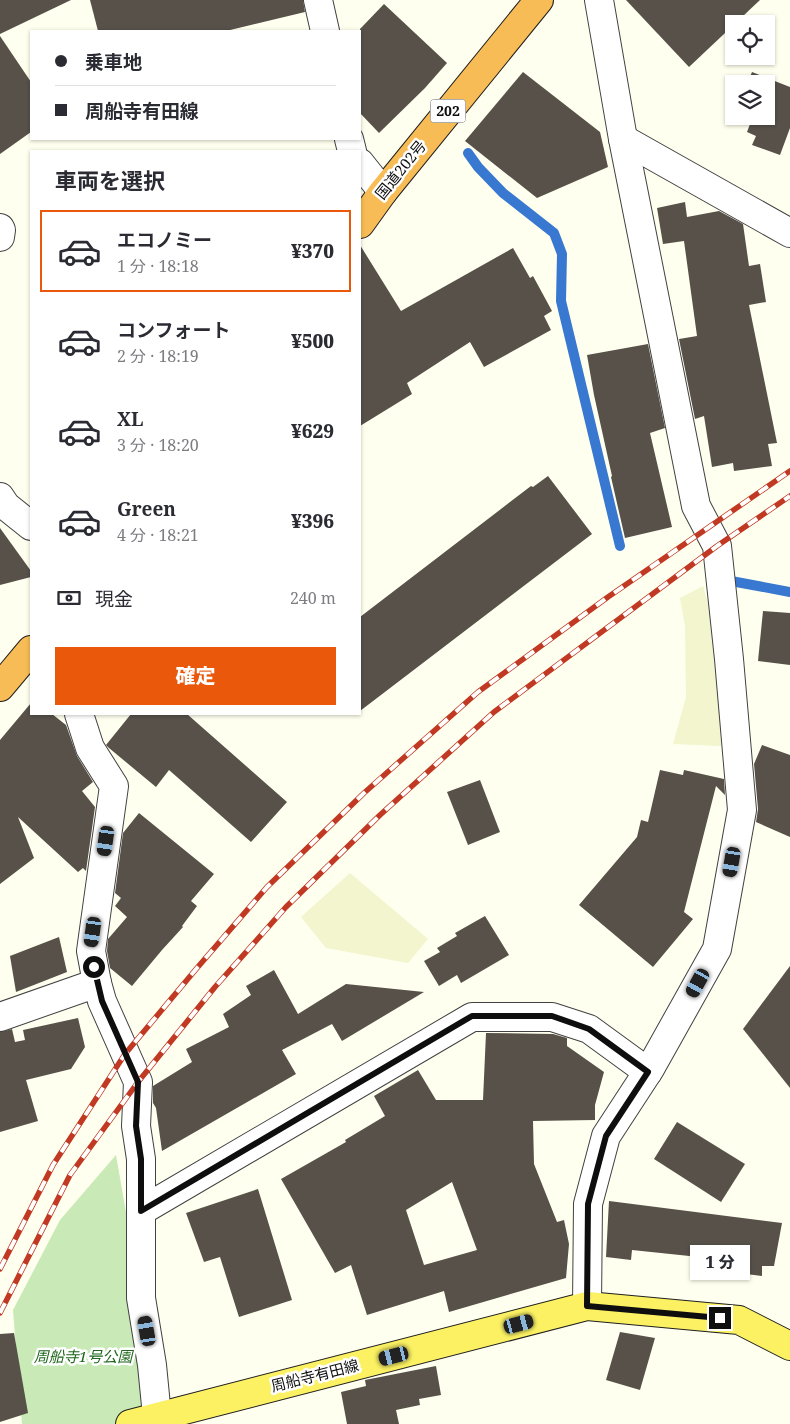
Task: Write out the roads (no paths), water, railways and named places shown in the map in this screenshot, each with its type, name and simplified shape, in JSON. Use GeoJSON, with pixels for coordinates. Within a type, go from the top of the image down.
{"type":"FeatureCollection","features":[{"type":"Feature","properties":{"kind":"highway","name":"国道202号"},"geometry":{"type":"LineString","coordinates":[[361,223],[383,192],[539,0]]}},
{"type":"Feature","properties":{"kind":"highway"},"geometry":{"type":"LineString","coordinates":[[0,687],[30,651]]}},
{"type":"Feature","properties":{"kind":"main road","name":"周船寺有田線"},"geometry":{"type":"LineString","coordinates":[[130,1424],[587,1306],[739,1320],[790,1346]]}},
{"type":"Feature","properties":{"kind":"street"},"geometry":{"type":"LineString","coordinates":[[318,0],[325,30]]}},
{"type":"Feature","properties":{"kind":"street"},"geometry":{"type":"LineString","coordinates":[[587,1306],[588,1204],[606,1136],[648,1072],[716,949],[742,810],[717,546],[696,506],[623,138],[599,0]]}},
{"type":"Feature","properties":{"kind":"street"},"geometry":{"type":"LineString","coordinates":[[623,138],[790,233]]}},
{"type":"Feature","properties":{"kind":"street"},"geometry":{"type":"LineString","coordinates":[[361,164],[383,192]]}},
{"type":"Feature","properties":{"kind":"street"},"geometry":{"type":"LineString","coordinates":[[0,228],[0,237]]}},
{"type":"Feature","properties":{"kind":"street"},"geometry":{"type":"LineString","coordinates":[[0,497],[6,506],[30,525]]}},
{"type":"Feature","properties":{"kind":"street"},"geometry":{"type":"LineString","coordinates":[[79,715],[90,748],[114,786],[91,951],[102,1001],[138,1082],[136,1126],[141,1159],[141,1298],[152,1365],[157,1416]]}},
{"type":"Feature","properties":{"kind":"street"},"geometry":{"type":"LineString","coordinates":[[0,1017],[97,983]]}},
{"type":"Feature","properties":{"kind":"street"},"geometry":{"type":"LineString","coordinates":[[141,1211],[472,1016],[552,1016],[589,1029],[648,1072]]}},
{"type":"Feature","properties":{"kind":"waterway"},"geometry":{"type":"LineString","coordinates":[[468,153],[478,167],[503,193],[554,233],[562,254],[561,301],[620,546]]}},
{"type":"Feature","properties":{"kind":"waterway"},"geometry":{"type":"LineString","coordinates":[[731,581],[790,592]]}},
{"type":"Feature","properties":{"kind":"railway"},"geometry":{"type":"LineString","coordinates":[[0,1269],[53,1165],[125,1054],[267,887],[364,793],[478,692],[608,597],[790,471]]}},
{"type":"Feature","properties":{"kind":"railway"},"geometry":{"type":"LineString","coordinates":[[0,1313],[70,1175],[138,1082],[215,987],[286,907],[380,815],[494,712],[717,546],[790,496]]}},
{"type":"Feature","properties":{"kind":"park label","name":"周船寺1号公園"},"geometry":{"type":"Point","coordinates":[83,1357]}}]}
